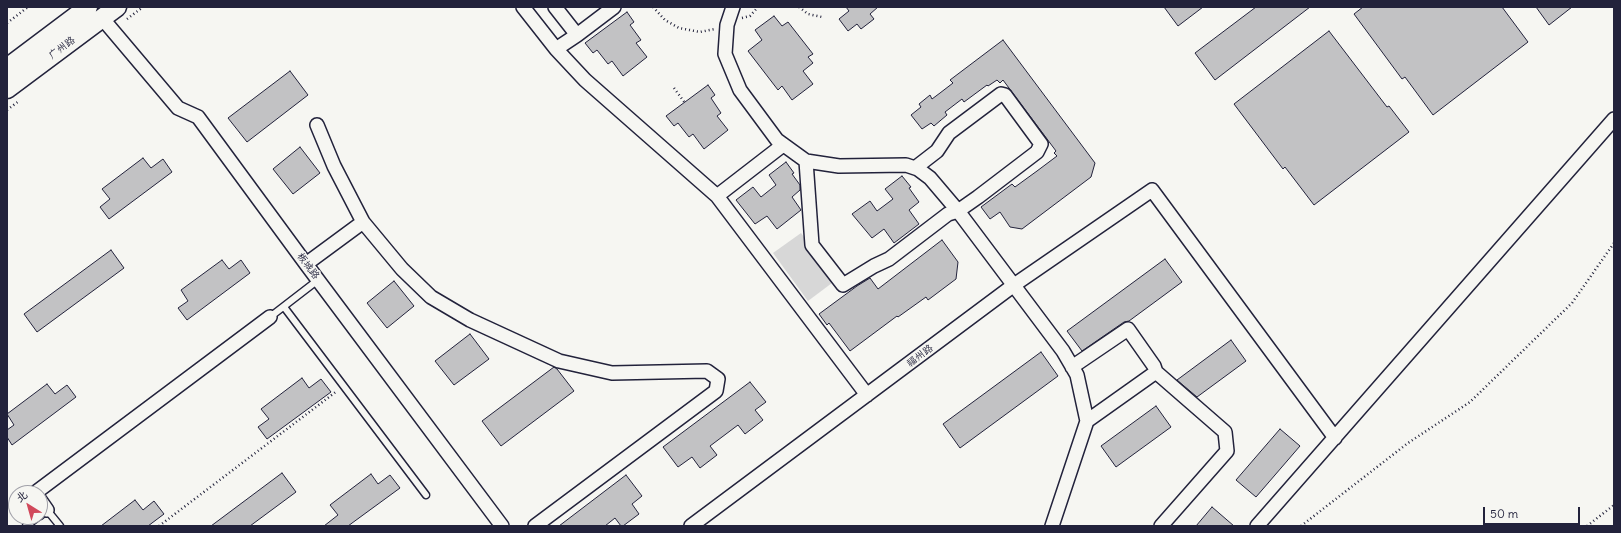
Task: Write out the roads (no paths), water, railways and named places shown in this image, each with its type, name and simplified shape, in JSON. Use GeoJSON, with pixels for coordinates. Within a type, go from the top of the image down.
{"type":"FeatureCollection","features":[{"type":"Feature","properties":{"kind":"main road","name":"广州路"},"geometry":{"type":"LineString","coordinates":[[9,77],[88,7]]}},
{"type":"Feature","properties":{"kind":"main road","name":"广州路"},"geometry":{"type":"LineString","coordinates":[[9,77],[117,7]]}},
{"type":"Feature","properties":{"kind":"street"},"geometry":{"type":"LineString","coordinates":[[523,7],[556,49],[585,80],[717,196],[867,395]]}},
{"type":"Feature","properties":{"kind":"street"},"geometry":{"type":"LineString","coordinates":[[555,7],[577,35]]}},
{"type":"Feature","properties":{"kind":"street"},"geometry":{"type":"LineString","coordinates":[[556,49],[614,7]]}},
{"type":"Feature","properties":{"kind":"street"},"geometry":{"type":"LineString","coordinates":[[733,7],[727,25],[725,54],[740,90],[777,140],[806,161],[839,166],[906,165],[915,168],[930,178],[958,211],[1063,352],[1077,375],[1087,421],[1052,526]]}},
{"type":"Feature","properties":{"kind":"street","name":"板城路"},"geometry":{"type":"LineString","coordinates":[[102,18],[178,108],[198,117],[502,526]]}},
{"type":"Feature","properties":{"kind":"street"},"geometry":{"type":"LineString","coordinates":[[806,161],[812,246],[843,285],[874,266],[889,259],[948,214],[958,211],[1037,152],[1041,148],[1041,144],[1005,95],[1001,94],[949,133],[938,151],[915,168]]}},
{"type":"Feature","properties":{"kind":"street"},"geometry":{"type":"LineString","coordinates":[[1257,526],[1614,119]]}},
{"type":"Feature","properties":{"kind":"street"},"geometry":{"type":"LineString","coordinates":[[317,126],[334,166],[363,222],[402,269],[431,297],[470,320],[560,361],[612,372],[707,371],[718,379],[716,391],[535,526]]}},
{"type":"Feature","properties":{"kind":"street"},"geometry":{"type":"LineString","coordinates":[[717,196],[783,145]]}},
{"type":"Feature","properties":{"kind":"street","name":"福州路"},"geometry":{"type":"LineString","coordinates":[[691,526],[1014,286],[1152,190],[1335,438]]}},
{"type":"Feature","properties":{"kind":"street"},"geometry":{"type":"LineString","coordinates":[[306,264],[363,222]]}},
{"type":"Feature","properties":{"kind":"street"},"geometry":{"type":"LineString","coordinates":[[46,485],[270,317]]}},
{"type":"Feature","properties":{"kind":"street"},"geometry":{"type":"LineString","coordinates":[[1072,367],[1128,329],[1154,366],[1156,372],[1225,432],[1227,451],[1161,526]]}},
{"type":"Feature","properties":{"kind":"street"},"geometry":{"type":"LineString","coordinates":[[1087,421],[1156,372]]}},
{"type":"Feature","properties":{"kind":"lane"},"geometry":{"type":"LineString","coordinates":[[270,317],[318,280]]}},
{"type":"Feature","properties":{"kind":"lane"},"geometry":{"type":"LineString","coordinates":[[284,307],[426,495]]}},
{"type":"Feature","properties":{"kind":"lane"},"geometry":{"type":"LineString","coordinates":[[48,517],[60,526]]}}]}
